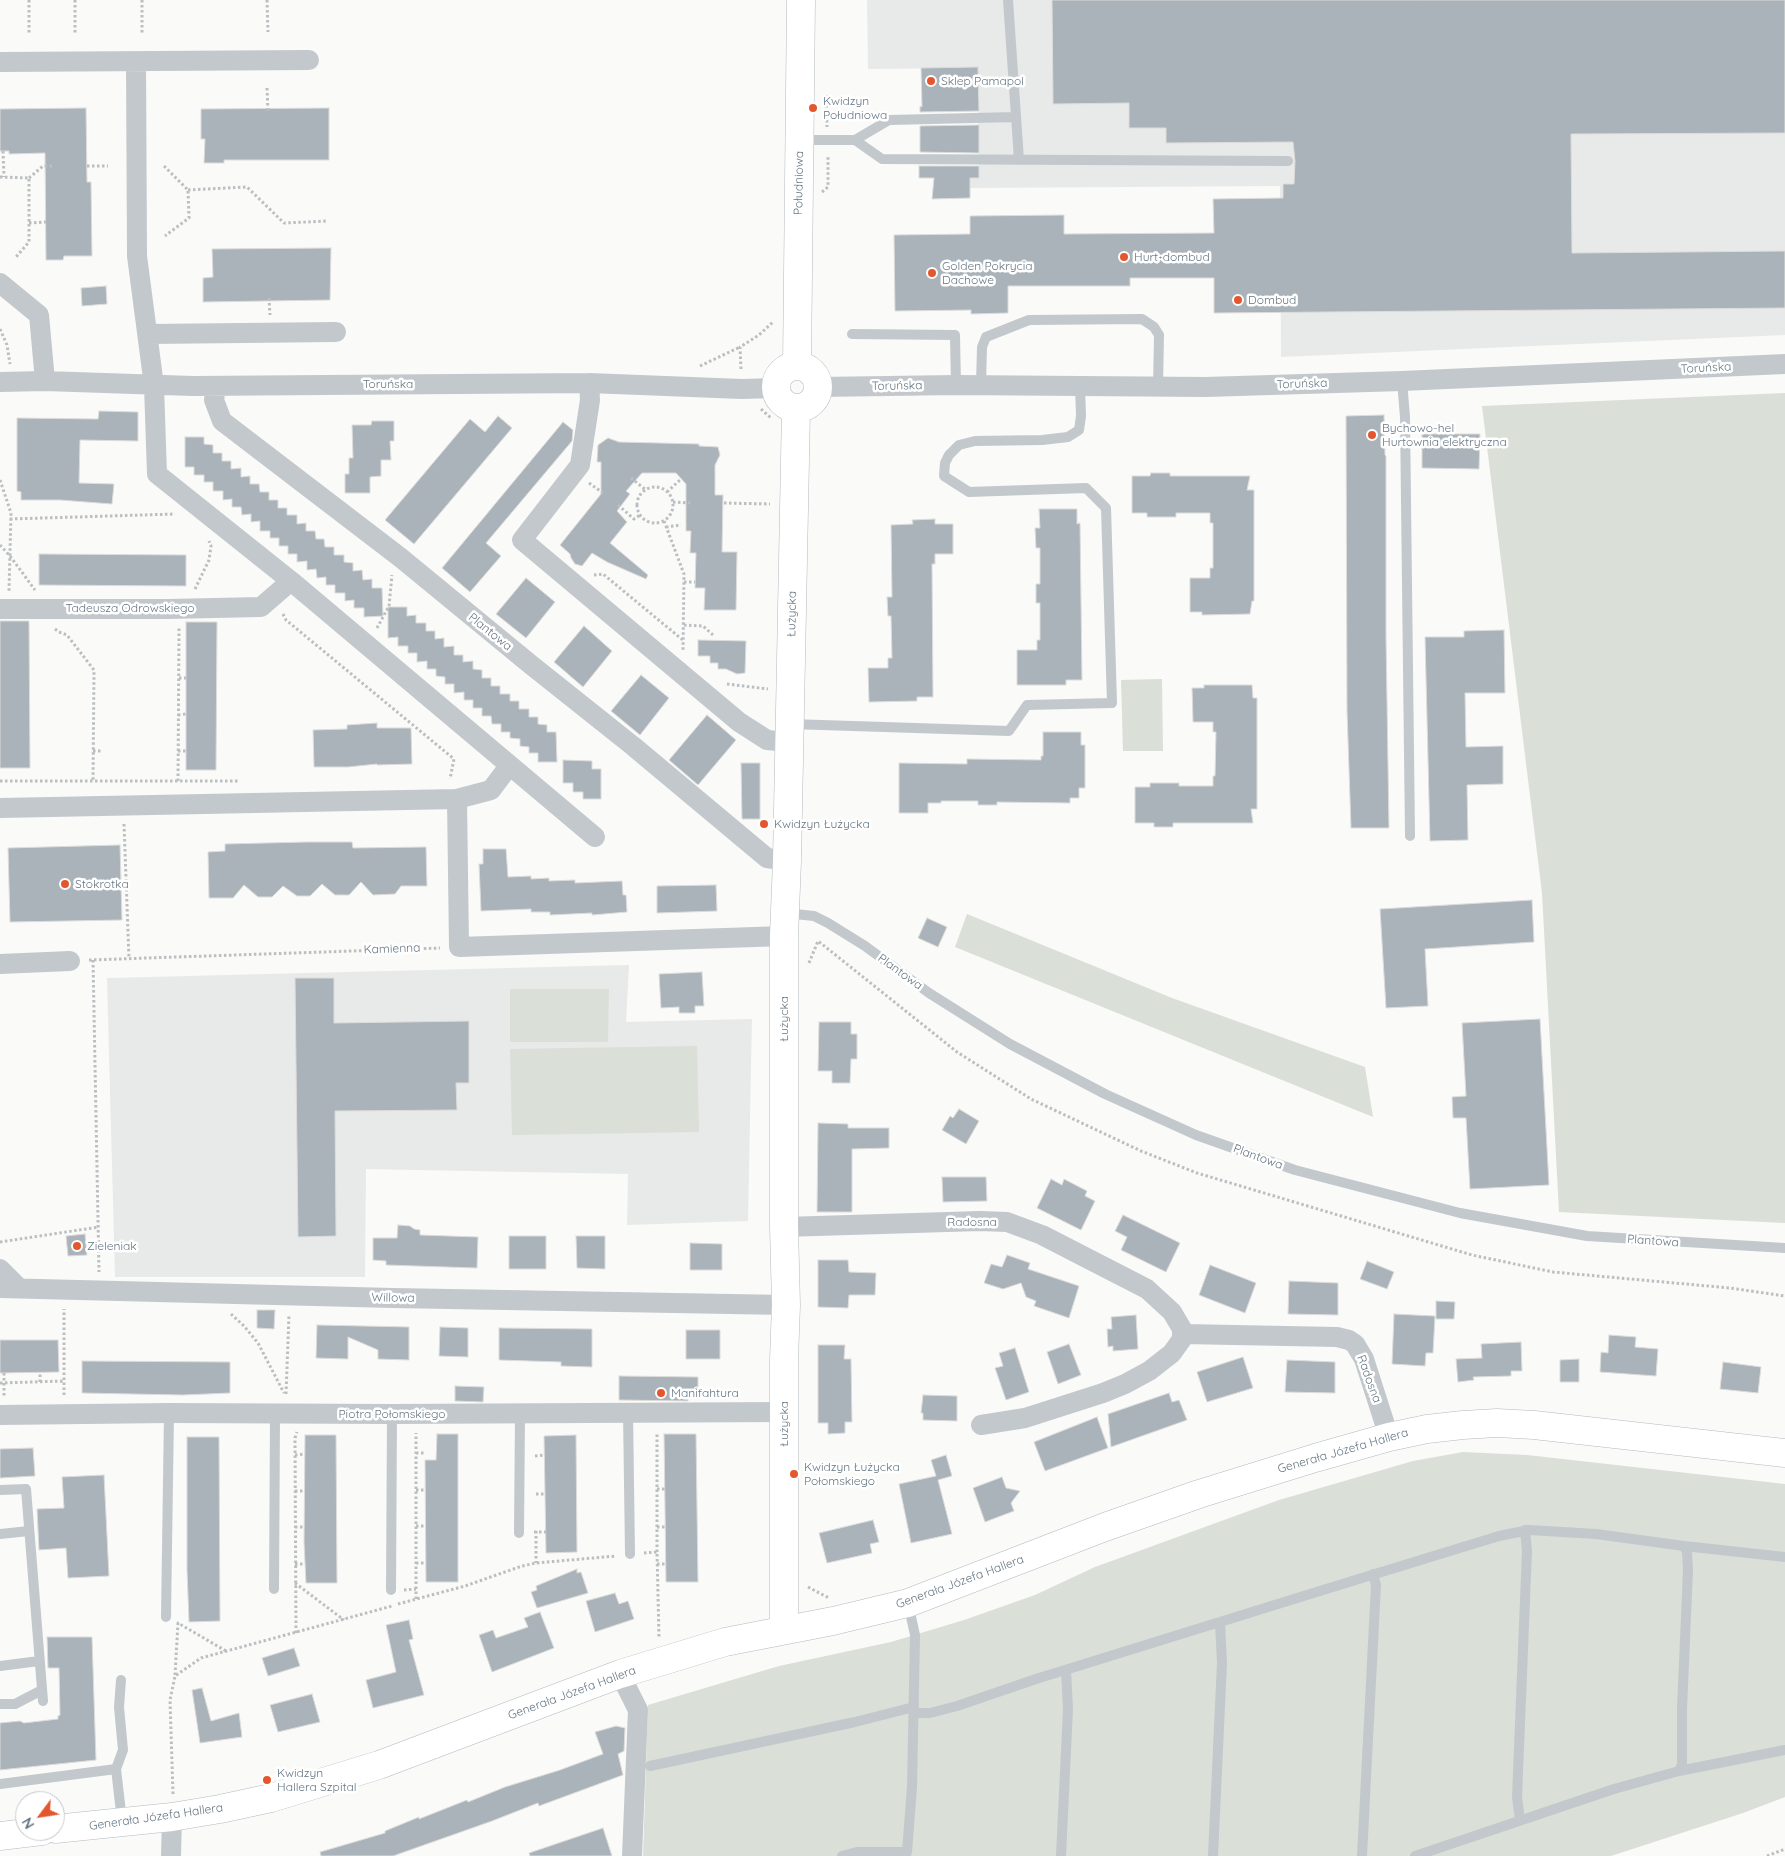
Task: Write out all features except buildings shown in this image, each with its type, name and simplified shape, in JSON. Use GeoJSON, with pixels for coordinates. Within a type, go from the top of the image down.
{"type":"FeatureCollection","features":[{"type":"Feature","properties":{"kind":"street","name":"Południowa"},"geometry":{"type":"LineString","coordinates":[[797,366],[801,0]]}},
{"type":"Feature","properties":{"kind":"street"},"geometry":{"type":"LineString","coordinates":[[0,62],[309,60]]}},
{"type":"Feature","properties":{"kind":"street"},"geometry":{"type":"LineString","coordinates":[[136,61],[137,256],[154,386],[157,474],[291,581],[363,644],[595,837]]}},
{"type":"Feature","properties":{"kind":"street"},"geometry":{"type":"LineString","coordinates":[[0,282],[39,316],[45,381]]}},
{"type":"Feature","properties":{"kind":"street"},"geometry":{"type":"LineString","coordinates":[[148,334],[336,332]]}},
{"type":"Feature","properties":{"kind":"street","name":"Toruńska"},"geometry":{"type":"LineString","coordinates":[[818,387],[956,385],[1158,387],[1402,382],[1785,364]]}},
{"type":"Feature","properties":{"kind":"street"},"geometry":{"type":"LineString","coordinates":[[797,366],[808,369],[815,376],[818,387],[815,398],[807,406],[796,409],[786,406],[778,398],[776,388],[778,377],[786,369],[797,366]]}},
{"type":"Feature","properties":{"kind":"street","name":"Toruńska"},"geometry":{"type":"LineString","coordinates":[[5,373],[45,381],[154,386],[589,383],[742,389],[776,388]]}},
{"type":"Feature","properties":{"kind":"street"},"geometry":{"type":"LineString","coordinates":[[589,383],[590,400],[580,465],[522,540],[739,722],[768,740],[789,733]]}},
{"type":"Feature","properties":{"kind":"street","name":"Plantowa"},"geometry":{"type":"LineString","coordinates":[[216,386],[214,400],[222,421],[401,558],[633,746],[767,858],[787,861]]}},
{"type":"Feature","properties":{"kind":"street","name":"Łużycka"},"geometry":{"type":"LineString","coordinates":[[784,1630],[784,1360],[786,1305],[784,1227],[784,924],[787,861],[796,409]]}},
{"type":"Feature","properties":{"kind":"street"},"geometry":{"type":"LineString","coordinates":[[267,601],[291,581]]}},
{"type":"Feature","properties":{"kind":"street","name":"Tadeusza Odrowskiego"},"geometry":{"type":"LineString","coordinates":[[4,609],[168,609],[267,601]]}},
{"type":"Feature","properties":{"kind":"street"},"geometry":{"type":"LineString","coordinates":[[0,808],[457,799],[491,790],[509,766]]}},
{"type":"Feature","properties":{"kind":"street"},"geometry":{"type":"LineString","coordinates":[[457,799],[459,947],[784,924]]}},
{"type":"Feature","properties":{"kind":"street"},"geometry":{"type":"LineString","coordinates":[[0,964],[70,961]]}},
{"type":"Feature","properties":{"kind":"street","name":"Radosna"},"geometry":{"type":"LineString","coordinates":[[784,1227],[980,1220],[1008,1222],[1042,1235],[1147,1289],[1172,1312],[1183,1334],[1337,1337],[1349,1340],[1364,1359],[1389,1437]]}},
{"type":"Feature","properties":{"kind":"street"},"geometry":{"type":"LineString","coordinates":[[0,1269],[10,1288]]}},
{"type":"Feature","properties":{"kind":"street","name":"Willowa"},"geometry":{"type":"LineString","coordinates":[[10,1288],[786,1305]]}},
{"type":"Feature","properties":{"kind":"street"},"geometry":{"type":"LineString","coordinates":[[980,1426],[1025,1418],[1103,1394],[1149,1371],[1172,1353],[1178,1346],[1183,1334]]}},
{"type":"Feature","properties":{"kind":"street","name":"Piotra Połomskiego"},"geometry":{"type":"LineString","coordinates":[[2,1407],[275,1418],[392,1414],[785,1412]]}},
{"type":"Feature","properties":{"kind":"street","name":"Generała Józefa Hallera"},"geometry":{"type":"LineString","coordinates":[[65,1829],[123,1822],[169,1806],[271,1798],[379,1765],[620,1674],[725,1642],[833,1621],[908,1603],[1105,1527],[1199,1494],[1389,1437],[1427,1429],[1463,1425],[1497,1423],[1534,1424],[1785,1454]]}},
{"type":"Feature","properties":{"kind":"street"},"geometry":{"type":"LineString","coordinates":[[620,1674],[638,1710],[632,1856]]}},
{"type":"Feature","properties":{"kind":"street"},"geometry":{"type":"LineString","coordinates":[[169,1806],[171,1856]]}},
{"type":"Feature","properties":{"kind":"street"},"geometry":{"type":"LineString","coordinates":[[0,1836],[15,1834]]}},
{"type":"Feature","properties":{"kind":"lane"},"geometry":{"type":"LineString","coordinates":[[1008,0],[1019,160]]}},
{"type":"Feature","properties":{"kind":"lane"},"geometry":{"type":"LineString","coordinates":[[800,140],[855,140],[889,120],[1016,117]]}},
{"type":"Feature","properties":{"kind":"lane"},"geometry":{"type":"LineString","coordinates":[[855,140],[882,160],[1288,161]]}},
{"type":"Feature","properties":{"kind":"lane"},"geometry":{"type":"LineString","coordinates":[[981,385],[982,347],[986,337],[1029,320],[1142,319],[1154,327],[1158,335],[1158,387]]}},
{"type":"Feature","properties":{"kind":"lane"},"geometry":{"type":"LineString","coordinates":[[852,334],[955,335],[956,385]]}},
{"type":"Feature","properties":{"kind":"lane"},"geometry":{"type":"LineString","coordinates":[[1402,382],[1406,417],[1410,836]]}},
{"type":"Feature","properties":{"kind":"lane"},"geometry":{"type":"LineString","coordinates":[[789,733],[1009,731],[1028,705],[1112,704],[1106,508],[1086,488],[968,492],[944,476],[945,463],[949,455],[960,445],[975,441],[1059,438],[1079,430],[1081,416],[1080,386]]}},
{"type":"Feature","properties":{"kind":"lane","name":"Plantowa"},"geometry":{"type":"LineString","coordinates":[[784,924],[814,916],[828,922],[865,946],[929,993],[1010,1044],[1105,1094],[1196,1135],[1295,1170],[1460,1213],[1587,1236],[1785,1248]]}},
{"type":"Feature","properties":{"kind":"lane"},"geometry":{"type":"LineString","coordinates":[[628,1412],[630,1554]]}},
{"type":"Feature","properties":{"kind":"lane"},"geometry":{"type":"LineString","coordinates":[[166,1618],[169,1413]]}},
{"type":"Feature","properties":{"kind":"lane"},"geometry":{"type":"LineString","coordinates":[[519,1533],[520,1413]]}},
{"type":"Feature","properties":{"kind":"lane"},"geometry":{"type":"LineString","coordinates":[[391,1590],[392,1414]]}},
{"type":"Feature","properties":{"kind":"lane"},"geometry":{"type":"LineString","coordinates":[[274,1589],[275,1418]]}},
{"type":"Feature","properties":{"kind":"lane"},"geometry":{"type":"LineString","coordinates":[[0,1490],[26,1489],[43,1701]]}},
{"type":"Feature","properties":{"kind":"lane"},"geometry":{"type":"LineString","coordinates":[[1520,1820],[1518,1797],[1527,1551],[1525,1530]]}},
{"type":"Feature","properties":{"kind":"lane"},"geometry":{"type":"LineString","coordinates":[[650,1766],[914,1710],[930,1713],[957,1706],[1373,1574],[1525,1530],[1596,1534],[1785,1557]]}},
{"type":"Feature","properties":{"kind":"lane"},"geometry":{"type":"LineString","coordinates":[[0,1534],[29,1531]]}},
{"type":"Feature","properties":{"kind":"lane"},"geometry":{"type":"LineString","coordinates":[[1679,1771],[1682,1766],[1682,1709],[1688,1570],[1687,1552],[1684,1546]]}},
{"type":"Feature","properties":{"kind":"lane"},"geometry":{"type":"LineString","coordinates":[[1362,1856],[1376,1585],[1373,1574]]}},
{"type":"Feature","properties":{"kind":"lane"},"geometry":{"type":"LineString","coordinates":[[842,1856],[857,1852],[907,1854],[914,1710],[915,1635],[908,1603]]}},
{"type":"Feature","properties":{"kind":"lane"},"geometry":{"type":"LineString","coordinates":[[1213,1856],[1222,1663],[1220,1622]]}},
{"type":"Feature","properties":{"kind":"lane"},"geometry":{"type":"LineString","coordinates":[[0,1666],[40,1661]]}},
{"type":"Feature","properties":{"kind":"lane"},"geometry":{"type":"LineString","coordinates":[[1060,1856],[1068,1709],[1066,1670]]}},
{"type":"Feature","properties":{"kind":"lane"},"geometry":{"type":"LineString","coordinates":[[121,1680],[119,1707],[123,1750],[116,1769],[123,1822]]}},
{"type":"Feature","properties":{"kind":"lane"},"geometry":{"type":"LineString","coordinates":[[0,1704],[15,1704],[42,1690]]}},
{"type":"Feature","properties":{"kind":"lane"},"geometry":{"type":"LineString","coordinates":[[1415,1856],[1614,1789],[1679,1771],[1785,1750]]}},
{"type":"Feature","properties":{"kind":"lane"},"geometry":{"type":"LineString","coordinates":[[0,1784],[116,1769]]}},
{"type":"Feature","properties":{"kind":"path"},"geometry":{"type":"LineString","coordinates":[[29,0],[29,34]]}},
{"type":"Feature","properties":{"kind":"path"},"geometry":{"type":"LineString","coordinates":[[74,0],[75,33]]}},
{"type":"Feature","properties":{"kind":"path"},"geometry":{"type":"LineString","coordinates":[[142,0],[142,33]]}},
{"type":"Feature","properties":{"kind":"path"},"geometry":{"type":"LineString","coordinates":[[267,0],[268,32]]}},
{"type":"Feature","properties":{"kind":"path"},"geometry":{"type":"LineString","coordinates":[[267,88],[268,110]]}},
{"type":"Feature","properties":{"kind":"path"},"geometry":{"type":"LineString","coordinates":[[3,151],[2,177],[29,178],[43,166],[52,166]]}},
{"type":"Feature","properties":{"kind":"path"},"geometry":{"type":"LineString","coordinates":[[87,166],[108,166]]}},
{"type":"Feature","properties":{"kind":"path"},"geometry":{"type":"LineString","coordinates":[[164,166],[188,190],[189,218],[165,236]]}},
{"type":"Feature","properties":{"kind":"path"},"geometry":{"type":"LineString","coordinates":[[16,257],[30,242],[29,178]]}},
{"type":"Feature","properties":{"kind":"path"},"geometry":{"type":"LineString","coordinates":[[188,190],[247,188],[284,223],[328,221]]}},
{"type":"Feature","properties":{"kind":"path"},"geometry":{"type":"LineString","coordinates":[[30,223],[46,222]]}},
{"type":"Feature","properties":{"kind":"path"},"geometry":{"type":"LineString","coordinates":[[269,298],[270,323]]}},
{"type":"Feature","properties":{"kind":"path"},"geometry":{"type":"LineString","coordinates":[[0,329],[7,345],[5,373]]}},
{"type":"Feature","properties":{"kind":"path"},"geometry":{"type":"LineString","coordinates":[[631,478],[646,490]]}},
{"type":"Feature","properties":{"kind":"path"},"geometry":{"type":"LineString","coordinates":[[667,492],[681,479]]}},
{"type":"Feature","properties":{"kind":"path"},"geometry":{"type":"LineString","coordinates":[[0,480],[11,513],[4,609]]}},
{"type":"Feature","properties":{"kind":"path"},"geometry":{"type":"LineString","coordinates":[[586,481],[603,493]]}},
{"type":"Feature","properties":{"kind":"path"},"geometry":{"type":"LineString","coordinates":[[657,488],[667,492],[673,502],[672,513],[664,521],[654,524],[643,519],[637,504],[642,493],[646,490],[657,488]]}},
{"type":"Feature","properties":{"kind":"path"},"geometry":{"type":"LineString","coordinates":[[673,502],[692,503]]}},
{"type":"Feature","properties":{"kind":"path"},"geometry":{"type":"LineString","coordinates":[[724,503],[775,504]]}},
{"type":"Feature","properties":{"kind":"path"},"geometry":{"type":"LineString","coordinates":[[618,506],[634,519],[640,514]]}},
{"type":"Feature","properties":{"kind":"path"},"geometry":{"type":"LineString","coordinates":[[10,519],[184,514]]}},
{"type":"Feature","properties":{"kind":"path"},"geometry":{"type":"LineString","coordinates":[[664,521],[684,574],[683,657]]}},
{"type":"Feature","properties":{"kind":"path"},"geometry":{"type":"LineString","coordinates":[[666,527],[681,525]]}},
{"type":"Feature","properties":{"kind":"path"},"geometry":{"type":"LineString","coordinates":[[192,594],[209,560],[211,546],[208,535],[214,542]]}},
{"type":"Feature","properties":{"kind":"path"},"geometry":{"type":"LineString","coordinates":[[363,644],[377,628],[389,606],[392,570],[401,558]]}},
{"type":"Feature","properties":{"kind":"path"},"geometry":{"type":"LineString","coordinates":[[590,576],[603,574],[684,641]]}},
{"type":"Feature","properties":{"kind":"path"},"geometry":{"type":"LineString","coordinates":[[684,582],[695,582]]}},
{"type":"Feature","properties":{"kind":"path"},"geometry":{"type":"LineString","coordinates":[[267,601],[286,620],[454,759],[451,779]]}},
{"type":"Feature","properties":{"kind":"path"},"geometry":{"type":"LineString","coordinates":[[46,608],[46,620],[58,632],[67,635],[94,670],[93,782]]}},
{"type":"Feature","properties":{"kind":"path"},"geometry":{"type":"LineString","coordinates":[[276,620],[286,620]]}},
{"type":"Feature","properties":{"kind":"path"},"geometry":{"type":"LineString","coordinates":[[178,781],[179,627],[182,621]]}},
{"type":"Feature","properties":{"kind":"path"},"geometry":{"type":"LineString","coordinates":[[684,625],[703,626],[713,635]]}},
{"type":"Feature","properties":{"kind":"path"},"geometry":{"type":"LineString","coordinates":[[179,641],[186,641]]}},
{"type":"Feature","properties":{"kind":"path"},"geometry":{"type":"LineString","coordinates":[[179,678],[186,678]]}},
{"type":"Feature","properties":{"kind":"path"},"geometry":{"type":"LineString","coordinates":[[723,683],[732,686],[769,689]]}},
{"type":"Feature","properties":{"kind":"path"},"geometry":{"type":"LineString","coordinates":[[178,714],[186,714]]}},
{"type":"Feature","properties":{"kind":"path"},"geometry":{"type":"LineString","coordinates":[[93,751],[103,751]]}},
{"type":"Feature","properties":{"kind":"path"},"geometry":{"type":"LineString","coordinates":[[178,751],[186,751]]}},
{"type":"Feature","properties":{"kind":"path"},"geometry":{"type":"LineString","coordinates":[[0,781],[138,782]]}},
{"type":"Feature","properties":{"kind":"path"},"geometry":{"type":"LineString","coordinates":[[124,806],[129,958]]}},
{"type":"Feature","properties":{"kind":"path","name":"Kamienna"},"geometry":{"type":"LineString","coordinates":[[70,961],[459,947]]}},
{"type":"Feature","properties":{"kind":"path"},"geometry":{"type":"LineString","coordinates":[[93,960],[99,1258]]}},
{"type":"Feature","properties":{"kind":"path"},"geometry":{"type":"LineString","coordinates":[[0,1242],[99,1228]]}},
{"type":"Feature","properties":{"kind":"path"},"geometry":{"type":"LineString","coordinates":[[64,1307],[64,1397]]}},
{"type":"Feature","properties":{"kind":"path"},"geometry":{"type":"LineString","coordinates":[[225,1310],[244,1326],[258,1344],[286,1397],[289,1312]]}},
{"type":"Feature","properties":{"kind":"path"},"geometry":{"type":"LineString","coordinates":[[2,1407],[4,1373]]}},
{"type":"Feature","properties":{"kind":"path"},"geometry":{"type":"LineString","coordinates":[[40,1373],[40,1382]]}},
{"type":"Feature","properties":{"kind":"path"},"geometry":{"type":"LineString","coordinates":[[2,1383],[64,1381]]}},
{"type":"Feature","properties":{"kind":"path"},"geometry":{"type":"LineString","coordinates":[[275,1418],[302,1422],[295,1438],[294,1583],[296,1633]]}},
{"type":"Feature","properties":{"kind":"path"},"geometry":{"type":"LineString","coordinates":[[416,1599],[416,1430],[420,1426]]}},
{"type":"Feature","properties":{"kind":"path"},"geometry":{"type":"LineString","coordinates":[[658,1430],[658,1636],[669,1659]]}},
{"type":"Feature","properties":{"kind":"path"},"geometry":{"type":"LineString","coordinates":[[416,1453],[425,1453]]}},
{"type":"Feature","properties":{"kind":"path"},"geometry":{"type":"LineString","coordinates":[[657,1454],[664,1453]]}},
{"type":"Feature","properties":{"kind":"path"},"geometry":{"type":"LineString","coordinates":[[295,1455],[304,1454]]}},
{"type":"Feature","properties":{"kind":"path"},"geometry":{"type":"LineString","coordinates":[[536,1465],[535,1456],[545,1456]]}},
{"type":"Feature","properties":{"kind":"path"},"geometry":{"type":"LineString","coordinates":[[657,1489],[665,1489]]}},
{"type":"Feature","properties":{"kind":"path"},"geometry":{"type":"LineString","coordinates":[[416,1490],[425,1490]]}},
{"type":"Feature","properties":{"kind":"path"},"geometry":{"type":"LineString","coordinates":[[295,1491],[304,1491]]}},
{"type":"Feature","properties":{"kind":"path"},"geometry":{"type":"LineString","coordinates":[[536,1503],[536,1494],[545,1494]]}},
{"type":"Feature","properties":{"kind":"path"},"geometry":{"type":"LineString","coordinates":[[536,1522],[536,1563]]}},
{"type":"Feature","properties":{"kind":"path"},"geometry":{"type":"LineString","coordinates":[[416,1526],[425,1526]]}},
{"type":"Feature","properties":{"kind":"path"},"geometry":{"type":"LineString","coordinates":[[294,1527],[305,1527]]}},
{"type":"Feature","properties":{"kind":"path"},"geometry":{"type":"LineString","coordinates":[[658,1527],[665,1527]]}},
{"type":"Feature","properties":{"kind":"path"},"geometry":{"type":"LineString","coordinates":[[536,1532],[546,1532]]}},
{"type":"Feature","properties":{"kind":"path"},"geometry":{"type":"LineString","coordinates":[[175,1676],[201,1658],[465,1586],[522,1566],[536,1563],[657,1552]]}},
{"type":"Feature","properties":{"kind":"path"},"geometry":{"type":"LineString","coordinates":[[416,1563],[425,1563]]}},
{"type":"Feature","properties":{"kind":"path"},"geometry":{"type":"LineString","coordinates":[[294,1564],[305,1564]]}},
{"type":"Feature","properties":{"kind":"path"},"geometry":{"type":"LineString","coordinates":[[657,1564],[666,1564]]}},
{"type":"Feature","properties":{"kind":"path"},"geometry":{"type":"LineString","coordinates":[[294,1583],[344,1620]]}},
{"type":"Feature","properties":{"kind":"path"},"geometry":{"type":"LineString","coordinates":[[169,1806],[173,1795],[170,1700],[175,1676],[178,1617]]}},
{"type":"Feature","properties":{"kind":"path"},"geometry":{"type":"LineString","coordinates":[[178,1623],[227,1651]]}},
{"type":"Feature","properties":{"kind":"path"},"geometry":{"type":"LineString","coordinates":[[1767,1856],[1785,1849]]}},
{"type":"Feature","properties":{"kind":"shaded area"},"geometry":{"type":"Polygon","coordinates":[[[867,0],[1785,0],[1785,335],[1281,357],[1280,186],[970,188],[970,178],[979,177],[978,68],[868,69],[867,0]]]}},
{"type":"Feature","properties":{"kind":"shaded area"},"geometry":{"type":"Polygon","coordinates":[[[1785,393],[1785,1223],[1559,1212],[1542,893],[1482,406],[1785,393]]]}},
{"type":"Feature","properties":{"kind":"shaded area"},"geometry":{"type":"Polygon","coordinates":[[[1162,679],[1163,751],[1123,751],[1121,680],[1162,679]]]}},
{"type":"Feature","properties":{"kind":"shaded area"},"geometry":{"type":"Polygon","coordinates":[[[967,914],[1172,998],[1365,1067],[1373,1117],[955,947],[967,914]]]}},
{"type":"Feature","properties":{"kind":"shaded area"},"geometry":{"type":"Polygon","coordinates":[[[629,965],[626,1022],[752,1019],[748,1221],[627,1225],[628,1174],[366,1169],[365,1277],[115,1277],[107,978],[629,965]]]}},
{"type":"Feature","properties":{"kind":"shaded area"},"geometry":{"type":"Polygon","coordinates":[[[510,989],[609,989],[608,1042],[510,1042],[510,989]]]}},
{"type":"Feature","properties":{"kind":"shaded area"},"geometry":{"type":"Polygon","coordinates":[[[697,1046],[699,1132],[512,1135],[510,1049],[697,1046]]]}},
{"type":"Feature","properties":{"kind":"shaded area"},"geometry":{"type":"Polygon","coordinates":[[[1463,1452],[1527,1455],[1785,1484],[1785,1797],[1743,1813],[1611,1856],[643,1856],[648,1705],[779,1666],[891,1642],[964,1620],[1035,1595],[1095,1567],[1279,1500],[1413,1461],[1463,1452]]]}},
{"type":"Feature","properties":{"kind":"place","name":"Sklep Pamapol"},"geometry":{"type":"Point","coordinates":[931,81]}},
{"type":"Feature","properties":{"kind":"place","name":"Kwidzyn Południowa"},"geometry":{"type":"Point","coordinates":[813,108]}},
{"type":"Feature","properties":{"kind":"place","name":"Hurt-dombud"},"geometry":{"type":"Point","coordinates":[1124,257]}},
{"type":"Feature","properties":{"kind":"place","name":"Golden Pokrycia Dachowe"},"geometry":{"type":"Point","coordinates":[932,273]}},
{"type":"Feature","properties":{"kind":"place","name":"Dombud"},"geometry":{"type":"Point","coordinates":[1238,300]}},
{"type":"Feature","properties":{"kind":"place","name":"Bychowo-hel Hurtownia elektryczna"},"geometry":{"type":"Point","coordinates":[1372,435]}},
{"type":"Feature","properties":{"kind":"place","name":"Kwidzyn Łużycka"},"geometry":{"type":"Point","coordinates":[764,824]}},
{"type":"Feature","properties":{"kind":"place","name":"Stokrotka"},"geometry":{"type":"Point","coordinates":[65,884]}},
{"type":"Feature","properties":{"kind":"place","name":"Zieleniak"},"geometry":{"type":"Point","coordinates":[77,1246]}},
{"type":"Feature","properties":{"kind":"place","name":"Manifahtura"},"geometry":{"type":"Point","coordinates":[661,1393]}},
{"type":"Feature","properties":{"kind":"place","name":"Kwidzyn Łużycka Połomskiego"},"geometry":{"type":"Point","coordinates":[794,1474]}},
{"type":"Feature","properties":{"kind":"place","name":"Kwidzyn Hallera Szpital"},"geometry":{"type":"Point","coordinates":[267,1780]}}]}
